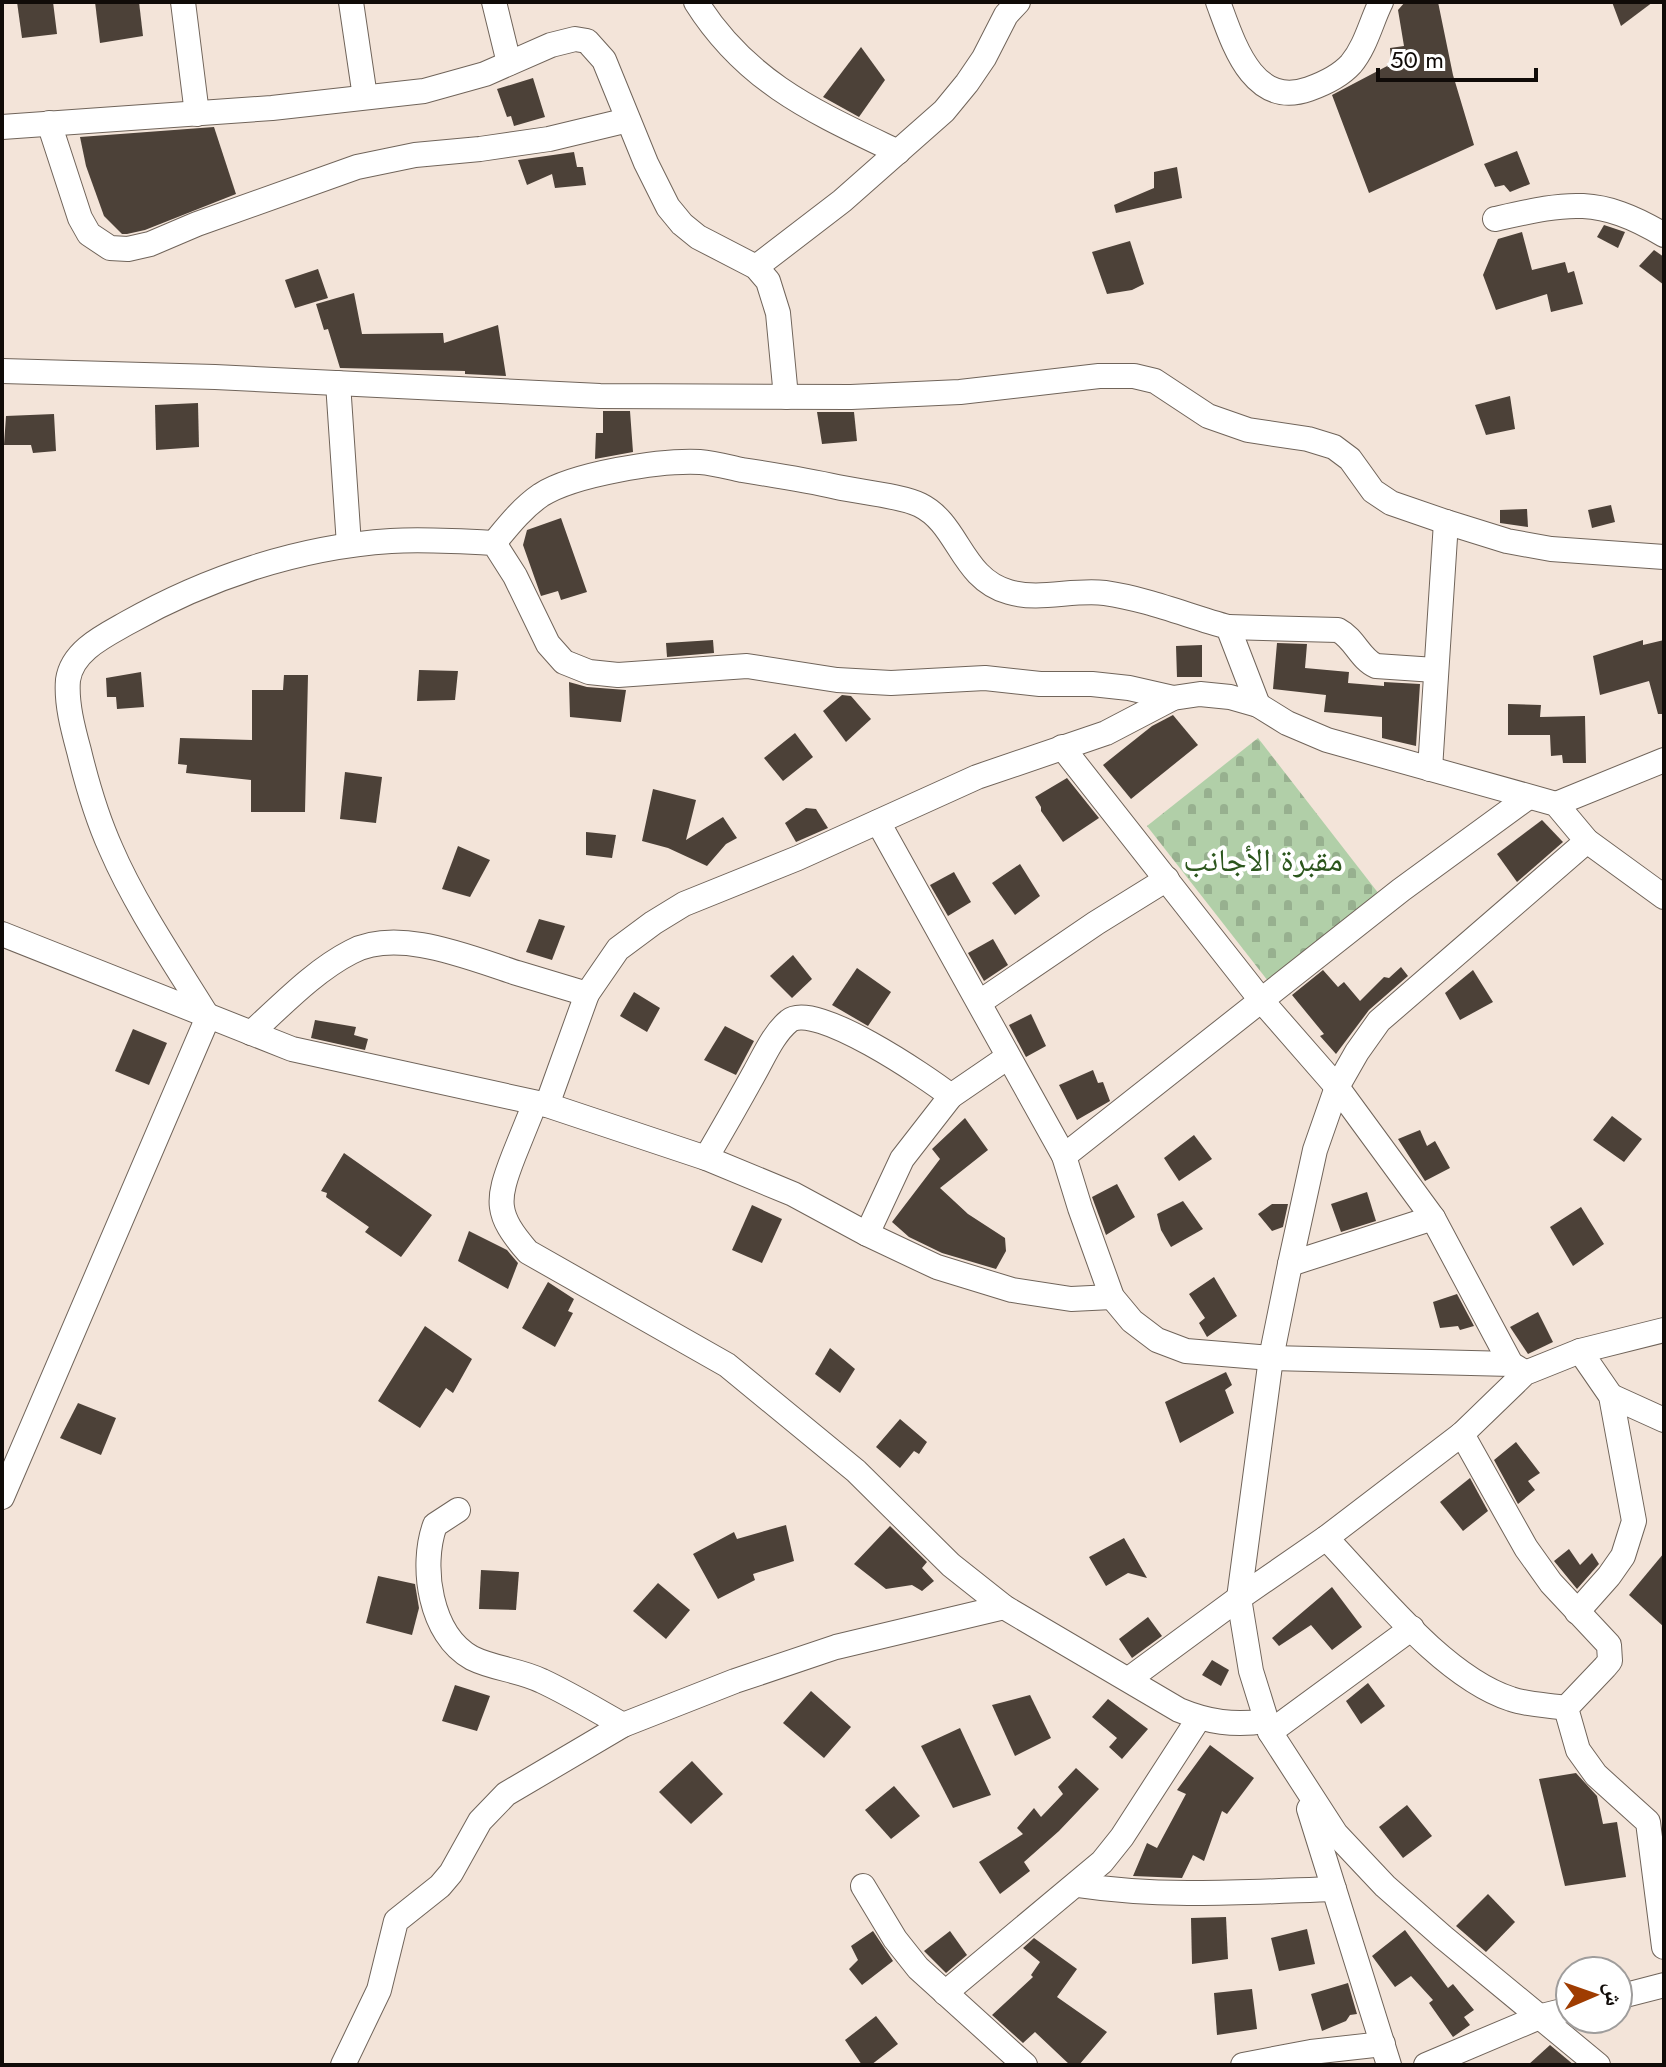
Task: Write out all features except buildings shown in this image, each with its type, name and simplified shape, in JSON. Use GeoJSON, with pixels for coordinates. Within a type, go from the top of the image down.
{"type":"FeatureCollection","features":[{"type":"Feature","properties":{"kind":"street"},"geometry":{"type":"LineString","coordinates":[[183,2],[197,114]]}},
{"type":"Feature","properties":{"kind":"street"},"geometry":{"type":"LineString","coordinates":[[351,2],[365,97]]}},
{"type":"Feature","properties":{"kind":"street"},"geometry":{"type":"LineString","coordinates":[[494,2],[509,63]]}},
{"type":"Feature","properties":{"kind":"street"},"geometry":{"type":"LineString","coordinates":[[696,2],[714,30],[741,59],[777,89],[827,118],[898,152]]}},
{"type":"Feature","properties":{"kind":"street"},"geometry":{"type":"LineString","coordinates":[[756,267],[842,201],[944,111],[984,58],[1006,15],[1018,2]]}},
{"type":"Feature","properties":{"kind":"street"},"geometry":{"type":"LineString","coordinates":[[1218,2],[1235,49],[1255,79],[1272,90],[1300,92],[1323,84],[1351,65],[1368,36],[1381,2]]}},
{"type":"Feature","properties":{"kind":"street"},"geometry":{"type":"LineString","coordinates":[[2,127],[197,114],[424,91],[454,84],[551,45],[575,39],[587,41],[604,60],[656,186],[682,224],[718,249],[756,267],[768,281],[778,313],[786,397]]}},
{"type":"Feature","properties":{"kind":"street"},"geometry":{"type":"LineString","coordinates":[[49,123],[80,218],[89,234],[110,248],[128,249],[150,244],[357,167],[415,155],[549,139],[628,120]]}},
{"type":"Feature","properties":{"kind":"street"},"geometry":{"type":"LineString","coordinates":[[1495,219],[1557,205],[1595,206],[1626,215],[1664,235]]}},
{"type":"Feature","properties":{"kind":"street"},"geometry":{"type":"LineString","coordinates":[[2,371],[600,396],[786,397],[960,392],[1099,376],[1134,376],[1155,381],[1208,416],[1248,430],[1308,439],[1334,447],[1350,459],[1373,491],[1391,503],[1446,522],[1507,541],[1551,549],[1664,557]]}},
{"type":"Feature","properties":{"kind":"street"},"geometry":{"type":"LineString","coordinates":[[338,383],[349,545]]}},
{"type":"Feature","properties":{"kind":"street"},"geometry":{"type":"LineString","coordinates":[[494,543],[520,512],[542,495],[568,482],[650,466],[699,462],[793,477],[919,504],[944,525],[965,560],[982,578],[1006,592],[1032,597],[1081,591],[1107,594],[1143,601],[1228,627],[1338,630],[1348,635],[1370,664],[1435,670]]}},
{"type":"Feature","properties":{"kind":"street"},"geometry":{"type":"LineString","coordinates":[[1430,769],[1446,522]]}},
{"type":"Feature","properties":{"kind":"street"},"geometry":{"type":"LineString","coordinates":[[208,1017],[111,850],[88,787],[74,733],[68,697],[73,662],[87,649],[169,599],[227,575],[349,545],[435,540],[494,543]]}},
{"type":"Feature","properties":{"kind":"street"},"geometry":{"type":"LineString","coordinates":[[494,543],[515,576],[548,644],[564,662],[589,672],[618,675],[747,666],[837,680],[891,683],[985,678],[1040,684],[1092,684],[1173,698]]}},
{"type":"Feature","properties":{"kind":"street"},"geometry":{"type":"LineString","coordinates":[[1228,627],[1258,705]]}},
{"type":"Feature","properties":{"kind":"street"},"geometry":{"type":"LineString","coordinates":[[1412,1628],[1268,1727],[1199,1718],[1179,1710],[1004,1607],[951,1565],[856,1471],[727,1365],[528,1252],[507,1225],[501,1207],[501,1189],[587,994],[618,949],[684,904],[798,858],[977,777],[1106,733],[1173,698],[1200,694],[1230,697],[1258,705],[1287,723],[1327,740],[1556,804],[1664,760]]}},
{"type":"Feature","properties":{"kind":"street"},"geometry":{"type":"LineString","coordinates":[[1062,747],[1261,1000],[1337,1087],[1433,1218],[1518,1368]]}},
{"type":"Feature","properties":{"kind":"street"},"geometry":{"type":"LineString","coordinates":[[1064,1156],[1401,890],[1527,798]]}},
{"type":"Feature","properties":{"kind":"street"},"geometry":{"type":"LineString","coordinates":[[1556,804],[1587,841],[1664,897]]}},
{"type":"Feature","properties":{"kind":"street"},"geometry":{"type":"LineString","coordinates":[[878,822],[1064,1156],[1112,1297],[1132,1321],[1157,1340],[1186,1351],[1271,1358],[1518,1368],[1664,1330]]}},
{"type":"Feature","properties":{"kind":"street"},"geometry":{"type":"LineString","coordinates":[[1587,841],[1379,1021],[1337,1087],[1315,1150],[1271,1358],[1239,1598],[1251,1671],[1268,1727],[1336,1834],[1385,1886],[1598,2065]]}},
{"type":"Feature","properties":{"kind":"street"},"geometry":{"type":"LineString","coordinates":[[980,1002],[1167,879]]}},
{"type":"Feature","properties":{"kind":"street"},"geometry":{"type":"LineString","coordinates":[[2,934],[292,1049],[541,1104],[706,1158],[793,1194],[937,1267],[1012,1290],[1071,1299],[1112,1297]]}},
{"type":"Feature","properties":{"kind":"street"},"geometry":{"type":"LineString","coordinates":[[251,1033],[317,975],[353,951],[380,943],[408,943],[454,953],[587,994]]}},
{"type":"Feature","properties":{"kind":"street"},"geometry":{"type":"LineString","coordinates":[[706,1158],[767,1050],[788,1021],[795,1018],[803,1016],[821,1022],[890,1053],[951,1096]]}},
{"type":"Feature","properties":{"kind":"street"},"geometry":{"type":"LineString","coordinates":[[2,1497],[208,1017]]}},
{"type":"Feature","properties":{"kind":"street"},"geometry":{"type":"LineString","coordinates":[[867,1234],[902,1159],[951,1096],[1008,1057]]}},
{"type":"Feature","properties":{"kind":"street"},"geometry":{"type":"LineString","coordinates":[[1290,1264],[1433,1218]]}},
{"type":"Feature","properties":{"kind":"street"},"geometry":{"type":"LineString","coordinates":[[1577,1612],[1623,1556],[1634,1521],[1611,1396],[1580,1351]]}},
{"type":"Feature","properties":{"kind":"street"},"geometry":{"type":"LineString","coordinates":[[1129,1679],[1326,1538],[1462,1434],[1518,1368]]}},
{"type":"Feature","properties":{"kind":"street"},"geometry":{"type":"LineString","coordinates":[[1611,1396],[1664,1420]]}},
{"type":"Feature","properties":{"kind":"street"},"geometry":{"type":"LineString","coordinates":[[1462,1434],[1526,1548],[1551,1583],[1609,1645],[1610,1661],[1566,1708]]}},
{"type":"Feature","properties":{"kind":"street"},"geometry":{"type":"LineString","coordinates":[[458,1510],[435,1525],[428,1556],[437,1611],[449,1636],[470,1657],[543,1681],[623,1725]]}},
{"type":"Feature","properties":{"kind":"street"},"geometry":{"type":"LineString","coordinates":[[1326,1538],[1454,1667],[1482,1686],[1512,1700],[1566,1708]]}},
{"type":"Feature","properties":{"kind":"street"},"geometry":{"type":"LineString","coordinates":[[343,2065],[379,1990],[396,1921],[440,1886],[451,1873],[480,1821],[506,1794],[623,1725],[735,1681],[836,1647],[1004,1607]]}},
{"type":"Feature","properties":{"kind":"street"},"geometry":{"type":"LineString","coordinates":[[1566,1708],[1578,1750],[1596,1775],[1656,1822],[1664,1947]]}},
{"type":"Feature","properties":{"kind":"street"},"geometry":{"type":"LineString","coordinates":[[945,1993],[1102,1862],[1122,1837],[1199,1718]]}},
{"type":"Feature","properties":{"kind":"street"},"geometry":{"type":"LineString","coordinates":[[1243,2065],[1311,2052],[1386,2055],[1300,1780]]}},
{"type":"Feature","properties":{"kind":"street"},"geometry":{"type":"LineString","coordinates":[[1077,1885],[1128,1893],[1181,1894],[1334,1889]]}},
{"type":"Feature","properties":{"kind":"street"},"geometry":{"type":"LineString","coordinates":[[863,1886],[895,1939],[918,1968],[1025,2065]]}},
{"type":"Feature","properties":{"kind":"street"},"geometry":{"type":"LineString","coordinates":[[1634,1993],[1664,1985]]}},
{"type":"Feature","properties":{"kind":"street"},"geometry":{"type":"LineString","coordinates":[[1426,2065],[1554,2013]]}},
{"type":"Feature","properties":{"kind":"green space","name":"مقبرة الأجانب"},"geometry":{"type":"Polygon","coordinates":[[[1258,738],[1379,894],[1268,981],[1147,826],[1258,738]]]}}]}
